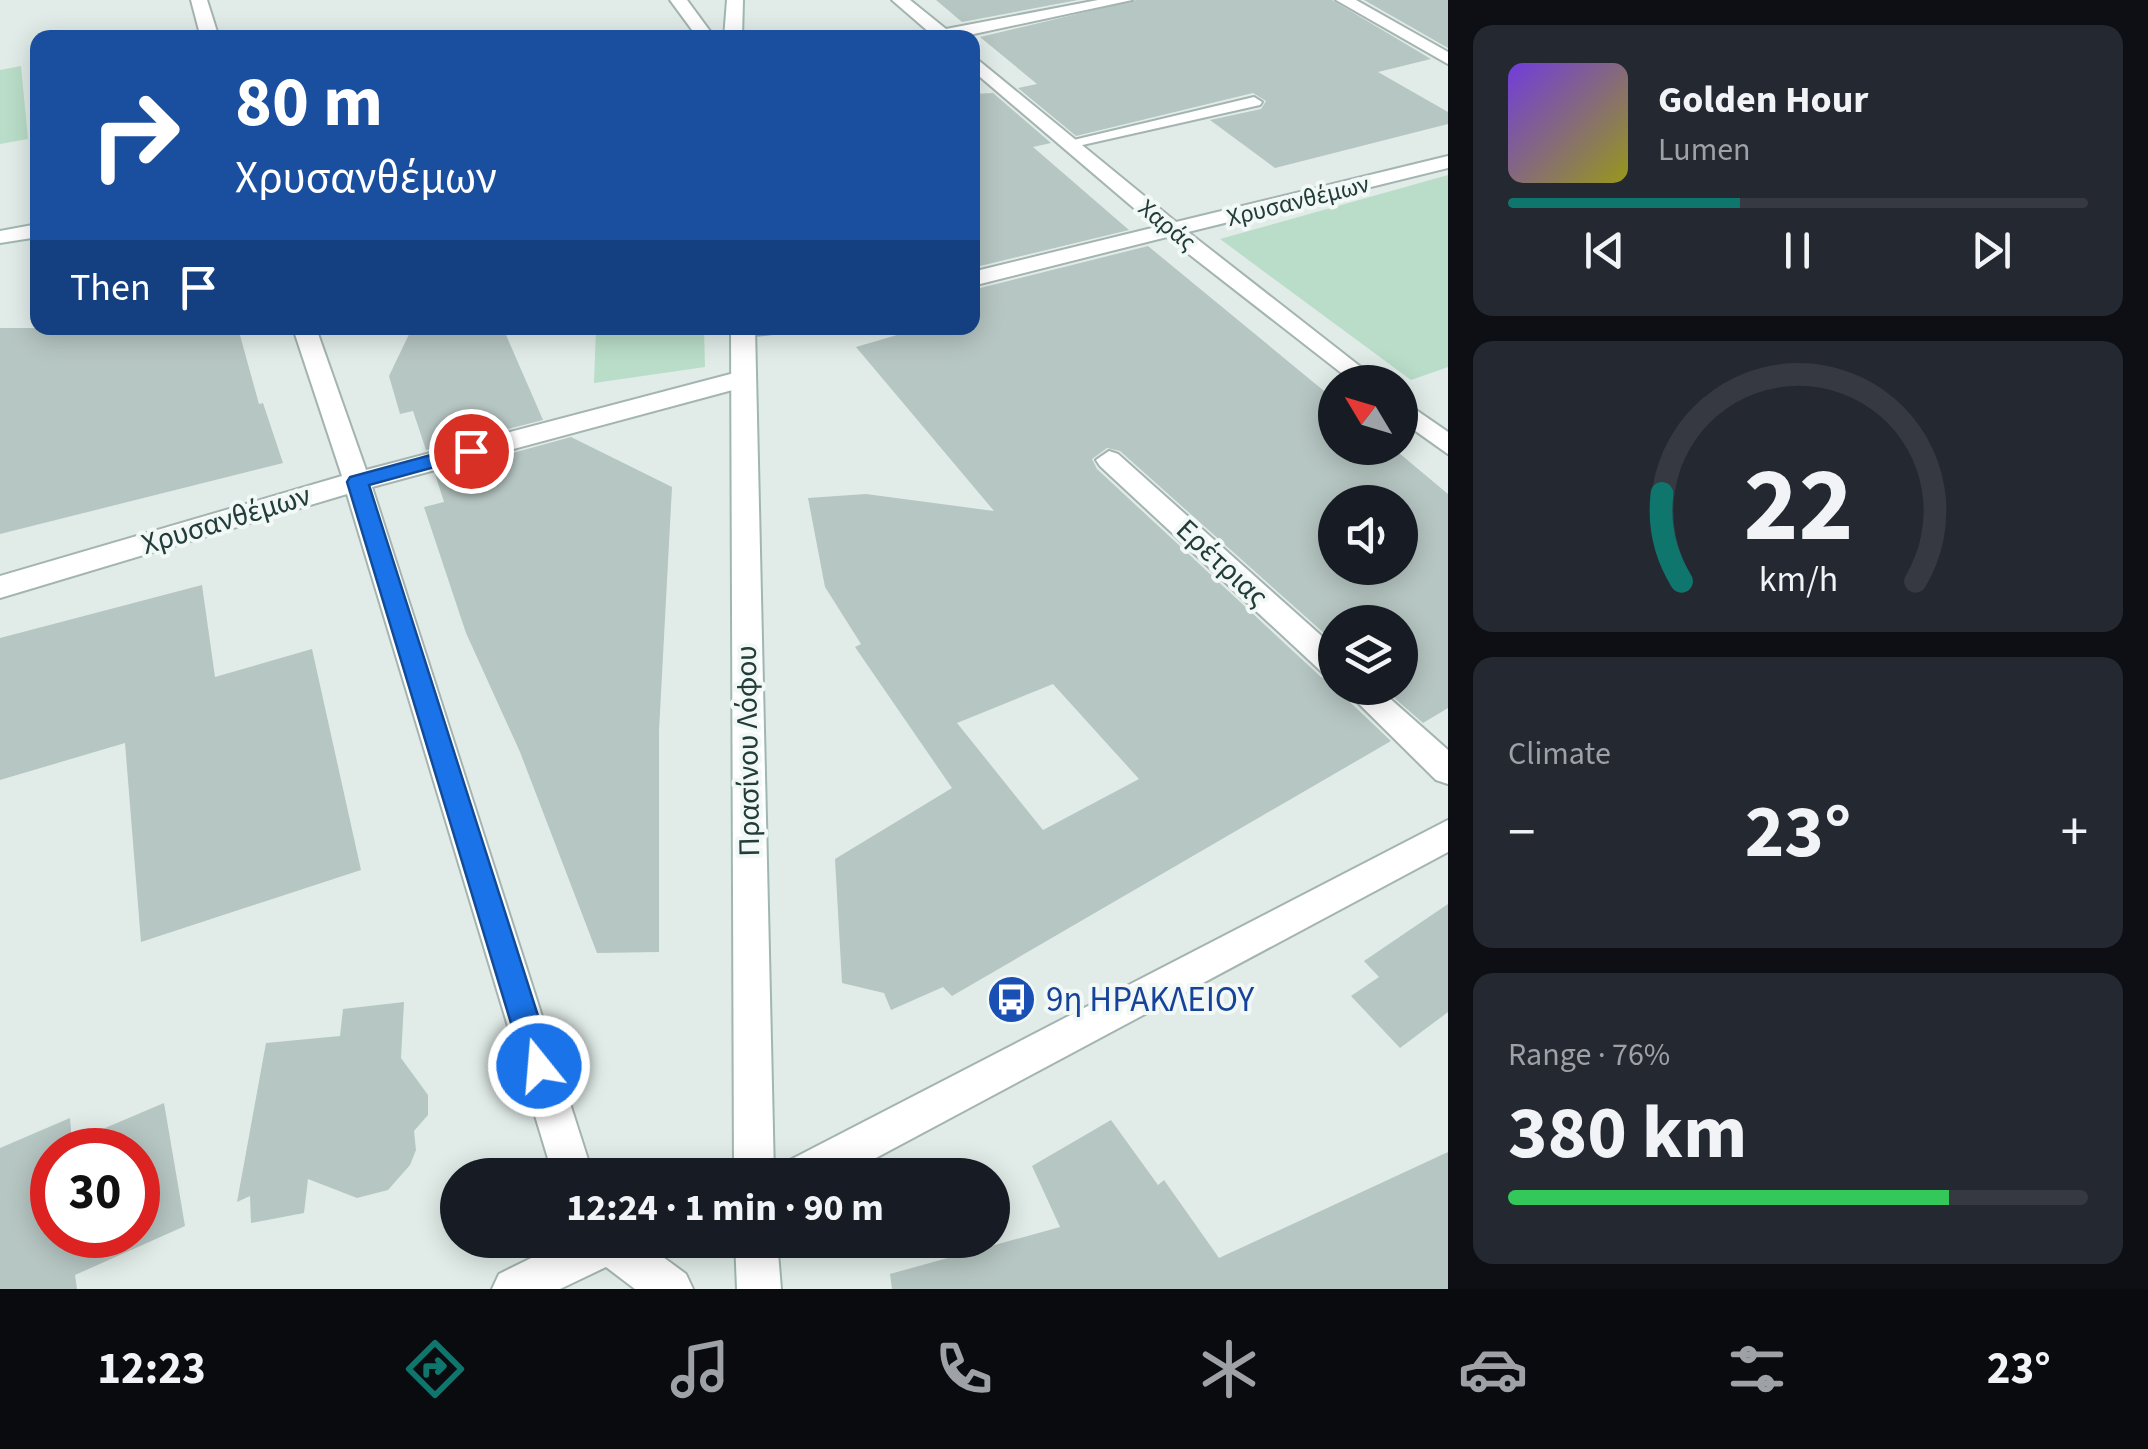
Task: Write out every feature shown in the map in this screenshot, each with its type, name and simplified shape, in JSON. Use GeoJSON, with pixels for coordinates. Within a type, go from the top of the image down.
{"type":"FeatureCollection","features":[{"type":"Feature","properties":{"kind":"street"},"geometry":{"type":"LineString","coordinates":[[199,0],[208,30]]}},
{"type":"Feature","properties":{"kind":"street"},"geometry":{"type":"LineString","coordinates":[[678,0],[701,30]]}},
{"type":"Feature","properties":{"kind":"street"},"geometry":{"type":"LineString","coordinates":[[733,30],[735,0]]}},
{"type":"Feature","properties":{"kind":"street"},"geometry":{"type":"LineString","coordinates":[[900,0],[932,30]]}},
{"type":"Feature","properties":{"kind":"street"},"geometry":{"type":"LineString","coordinates":[[969,30],[1124,0]]}},
{"type":"Feature","properties":{"kind":"street"},"geometry":{"type":"LineString","coordinates":[[1344,0],[1448,59]]}},
{"type":"Feature","properties":{"kind":"street","name":"Χαράς"},"geometry":{"type":"LineString","coordinates":[[980,67],[1174,232],[1346,365]]}},
{"type":"Feature","properties":{"kind":"street","name":"Χρυσανθέμων"},"geometry":{"type":"LineString","coordinates":[[980,277],[1448,162]]}},
{"type":"Feature","properties":{"kind":"street"},"geometry":{"type":"LineString","coordinates":[[0,237],[30,231]]}},
{"type":"Feature","properties":{"kind":"street"},"geometry":{"type":"LineString","coordinates":[[306,335],[357,482],[568,1158]]}},
{"type":"Feature","properties":{"kind":"street","name":"Πρασίνου Λόφου"},"geometry":{"type":"LineString","coordinates":[[750,335],[742,380],[754,1158]]}},
{"type":"Feature","properties":{"kind":"street","name":"Χρυσανθέμων"},"geometry":{"type":"LineString","coordinates":[[0,588],[357,482],[742,380]]}},
{"type":"Feature","properties":{"kind":"street"},"geometry":{"type":"LineString","coordinates":[[1418,412],[1448,410]]}},
{"type":"Feature","properties":{"kind":"street"},"geometry":{"type":"LineString","coordinates":[[1418,421],[1448,445]]}},
{"type":"Feature","properties":{"kind":"street","name":"Ερέτριας"},"geometry":{"type":"LineString","coordinates":[[1110,460],[1318,650]]}},
{"type":"Feature","properties":{"kind":"street"},"geometry":{"type":"LineString","coordinates":[[1377,705],[1448,770]]}},
{"type":"Feature","properties":{"kind":"street"},"geometry":{"type":"LineString","coordinates":[[834,1158],[1448,835]]}},
{"type":"Feature","properties":{"kind":"street"},"geometry":{"type":"LineString","coordinates":[[514,1289],[575,1258]]}},
{"type":"Feature","properties":{"kind":"street"},"geometry":{"type":"LineString","coordinates":[[631,1258],[672,1289]]}},
{"type":"Feature","properties":{"kind":"street"},"geometry":{"type":"LineString","coordinates":[[757,1258],[759,1289]]}},
{"type":"Feature","properties":{"kind":"lane"},"geometry":{"type":"LineString","coordinates":[[1068,143],[1254,102]]}},
{"type":"Feature","properties":{"kind":"green space"},"geometry":{"type":"Polygon","coordinates":[[[21,66],[28,139],[0,144],[0,70],[21,66]]]}},
{"type":"Feature","properties":{"kind":"green space"},"geometry":{"type":"Polygon","coordinates":[[[1448,175],[1448,367],[1418,378],[1418,365],[1391,365],[1220,239],[1448,175]]]}},
{"type":"Feature","properties":{"kind":"green space"},"geometry":{"type":"Polygon","coordinates":[[[596,335],[704,335],[705,367],[594,383],[596,335]]]}},
{"type":"Feature","properties":{"kind":"building"},"geometry":{"type":"Polygon","coordinates":[[[936,0],[1078,0],[962,22],[936,0]]]}},
{"type":"Feature","properties":{"kind":"building"},"geometry":{"type":"Polygon","coordinates":[[[1136,0],[1332,0],[1431,59],[1378,72],[1448,112],[1448,124],[1275,168],[1210,120],[1261,109],[1266,101],[1253,93],[1076,136],[1018,88],[1037,84],[980,37],[1136,0]]]}},
{"type":"Feature","properties":{"kind":"building"},"geometry":{"type":"Polygon","coordinates":[[[1364,0],[1448,0],[1448,48],[1364,0]]]}},
{"type":"Feature","properties":{"kind":"building"},"geometry":{"type":"Polygon","coordinates":[[[993,93],[1051,143],[1033,147],[1129,230],[980,266],[980,94],[993,93]]]}},
{"type":"Feature","properties":{"kind":"building"},"geometry":{"type":"Polygon","coordinates":[[[1148,246],[1318,386],[1318,465],[1413,465],[1448,494],[1448,708],[1423,723],[1402,705],[1418,705],[1418,605],[1318,605],[1318,628],[1120,451],[1107,448],[1092,459],[1097,469],[1318,674],[1318,705],[1353,705],[1391,741],[952,996],[943,987],[891,1010],[884,993],[842,983],[835,859],[952,788],[855,647],[861,644],[825,587],[808,498],[866,494],[994,511],[856,347],[897,335],[980,335],[980,288],[1148,246]],[[1053,684],[957,723],[1043,830],[1139,779],[1053,684]]]}},
{"type":"Feature","properties":{"kind":"building"},"geometry":{"type":"Polygon","coordinates":[[[0,328],[30,328],[30,335],[240,335],[259,404],[263,403],[283,463],[0,534],[0,328]]]}},
{"type":"Feature","properties":{"kind":"building"},"geometry":{"type":"Polygon","coordinates":[[[409,335],[506,335],[543,420],[426,450],[413,411],[400,414],[389,376],[409,335]]]}},
{"type":"Feature","properties":{"kind":"building"},"geometry":{"type":"Polygon","coordinates":[[[571,437],[672,487],[659,731],[659,952],[597,953],[520,752],[466,633],[424,507],[444,502],[435,474],[571,437]]]}},
{"type":"Feature","properties":{"kind":"building"},"geometry":{"type":"Polygon","coordinates":[[[202,585],[215,677],[312,649],[361,870],[141,942],[125,743],[0,780],[0,638],[202,585]]]}},
{"type":"Feature","properties":{"kind":"building"},"geometry":{"type":"Polygon","coordinates":[[[1448,904],[1448,1012],[1400,1048],[1351,996],[1379,977],[1364,961],[1448,904]]]}},
{"type":"Feature","properties":{"kind":"building"},"geometry":{"type":"Polygon","coordinates":[[[404,1002],[401,1058],[428,1095],[428,1115],[414,1131],[416,1150],[410,1165],[388,1190],[357,1198],[308,1179],[304,1213],[251,1223],[250,1196],[237,1202],[266,1043],[340,1036],[343,1009],[404,1002]]]}},
{"type":"Feature","properties":{"kind":"building"},"geometry":{"type":"Polygon","coordinates":[[[164,1103],[185,1226],[160,1237],[160,1128],[105,1128],[164,1103]]]}},
{"type":"Feature","properties":{"kind":"building"},"geometry":{"type":"Polygon","coordinates":[[[70,1118],[71,1128],[47,1128],[70,1118]]]}},
{"type":"Feature","properties":{"kind":"building"},"geometry":{"type":"Polygon","coordinates":[[[1111,1120],[1158,1185],[1164,1180],[1219,1258],[1448,1152],[1448,1289],[892,1289],[890,1274],[948,1258],[1010,1258],[1010,1241],[1060,1227],[1032,1166],[1111,1120]]]}},
{"type":"Feature","properties":{"kind":"building"},"geometry":{"type":"Polygon","coordinates":[[[30,1135],[30,1258],[113,1258],[75,1275],[77,1289],[0,1289],[0,1148],[30,1135]]]}},
{"type":"Feature","properties":{"kind":"place","name":"9η ΗΡΑΚΛΕΙΟΥ"},"geometry":{"type":"Point","coordinates":[1011,1000]}},
{"type":"Feature","properties":{"kind":"route"},"geometry":{"type":"LineString","coordinates":[[471,451],[357,482],[539,1066]]}}]}
